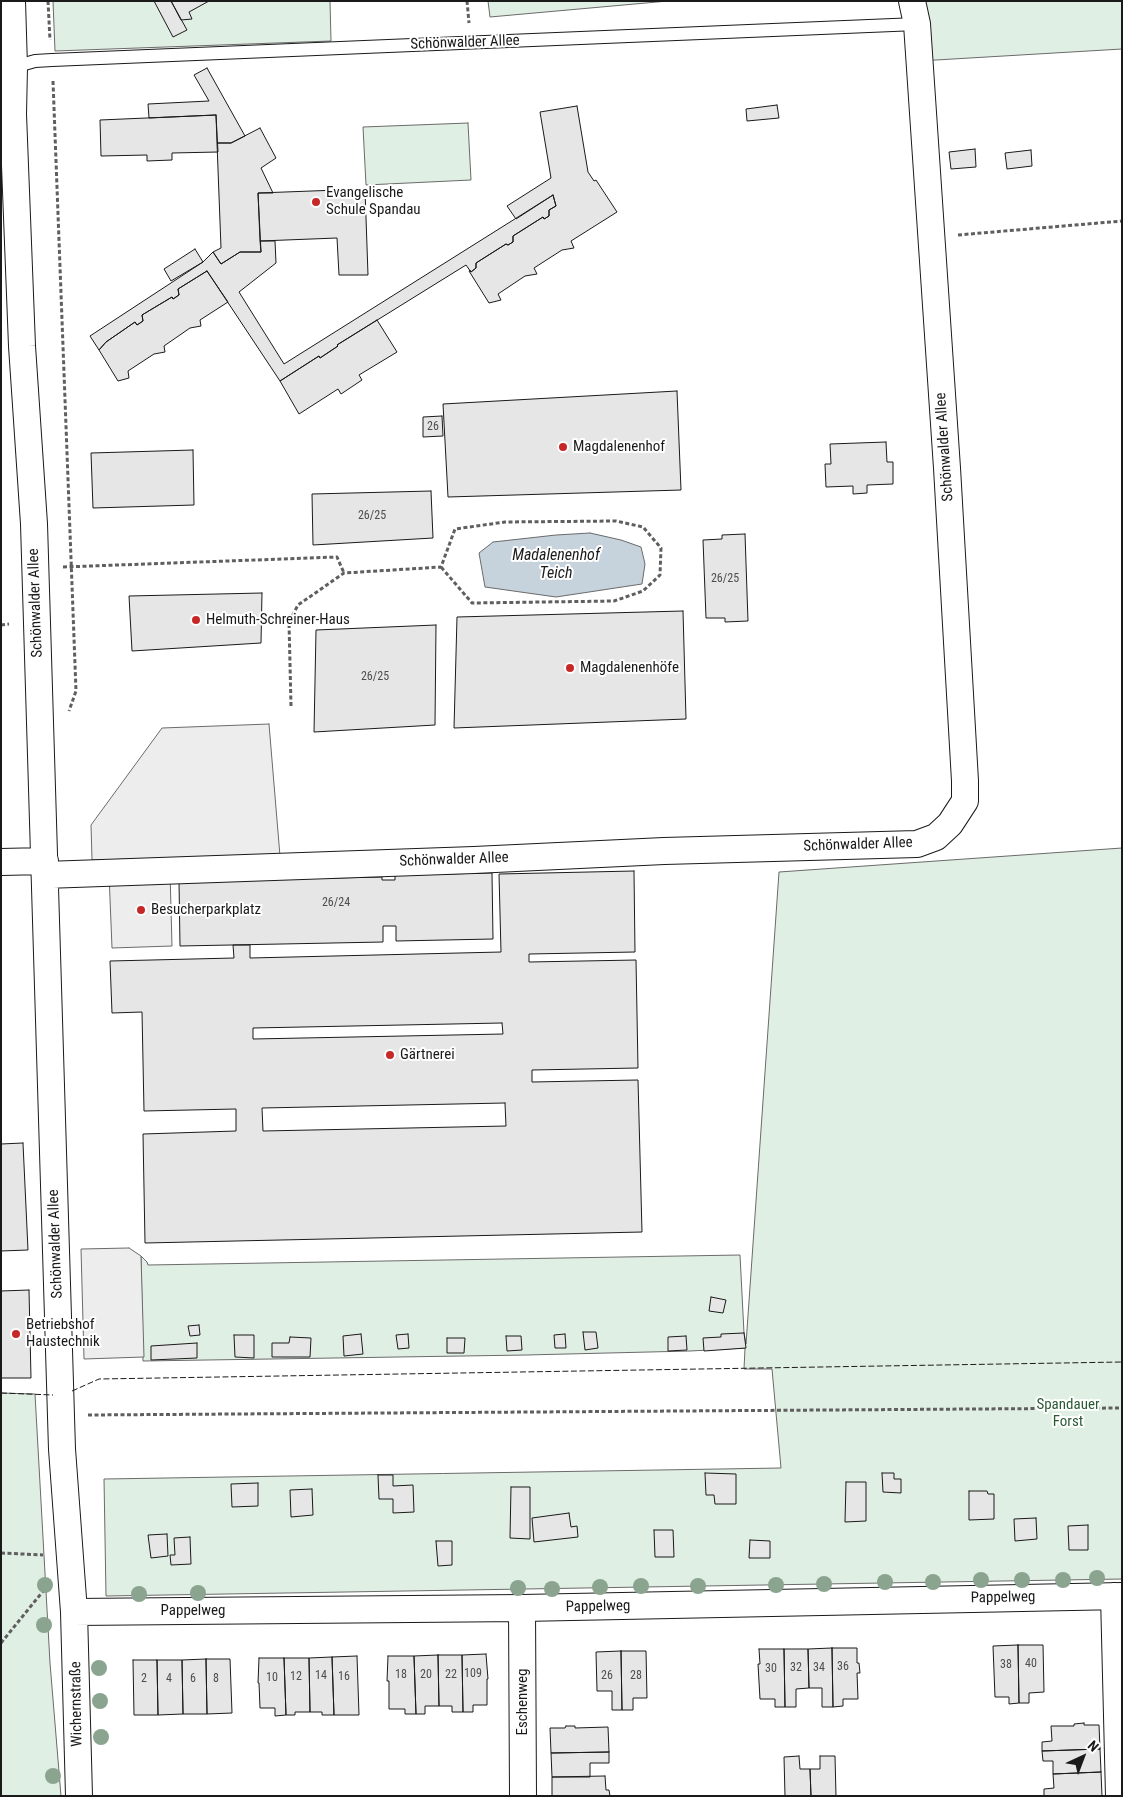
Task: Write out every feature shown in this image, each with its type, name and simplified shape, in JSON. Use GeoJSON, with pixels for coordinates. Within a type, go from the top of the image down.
{"type":"FeatureCollection","features":[{"type":"Feature","properties":{"kind":"street","name":"Schönwalder Allee"},"geometry":{"type":"LineString","coordinates":[[12,1],[8,67],[13,114],[12,347],[35,568],[62,1449],[74,1612]]}},
{"type":"Feature","properties":{"kind":"street","name":"Schönwalder Allee"},"geometry":{"type":"LineString","coordinates":[[1,862],[45,868],[474,860],[664,851],[916,844],[936,836],[950,824],[965,801],[947,468],[914,13]]}},
{"type":"Feature","properties":{"kind":"street","name":"Pappelweg"},"geometry":{"type":"LineString","coordinates":[[74,1612],[522,1608],[1118,1596]]}},
{"type":"Feature","properties":{"kind":"street"},"geometry":{"type":"LineString","coordinates":[[1118,1596],[1120,1796]]}},
{"type":"Feature","properties":{"kind":"street","name":"Eschenweg"},"geometry":{"type":"LineString","coordinates":[[522,1608],[523,1796]]}},
{"type":"Feature","properties":{"kind":"street","name":"Wichernstraße"},"geometry":{"type":"LineString","coordinates":[[74,1612],[79,1796]]}},
{"type":"Feature","properties":{"kind":"lane","name":"Schönwalder Allee"},"geometry":{"type":"LineString","coordinates":[[8,67],[35,61],[914,13]]}},
{"type":"Feature","properties":{"kind":"path"},"geometry":{"type":"LineString","coordinates":[[48,1],[52,60]]}},
{"type":"Feature","properties":{"kind":"path"},"geometry":{"type":"LineString","coordinates":[[931,237],[1122,221]]}},
{"type":"Feature","properties":{"kind":"path"},"geometry":{"type":"LineString","coordinates":[[616,520],[644,527],[661,548],[660,574],[643,591],[614,600],[472,604],[441,567],[455,529],[505,522],[616,520]]}},
{"type":"Feature","properties":{"kind":"path"},"geometry":{"type":"LineString","coordinates":[[35,568],[337,557],[344,573]]}},
{"type":"Feature","properties":{"kind":"path"},"geometry":{"type":"LineString","coordinates":[[291,706],[289,622],[298,605],[344,573],[441,567]]}},
{"type":"Feature","properties":{"kind":"path"},"geometry":{"type":"LineString","coordinates":[[62,1415],[1122,1408]]}},
{"type":"Feature","properties":{"kind":"path"},"geometry":{"type":"LineString","coordinates":[[1,1553],[71,1557]]}},
{"type":"Feature","properties":{"kind":"path"},"geometry":{"type":"LineString","coordinates":[[1,1643],[71,1557]]}},
{"type":"Feature","properties":{"kind":"green space"},"geometry":{"type":"Polygon","coordinates":[[[53,1],[330,1],[331,41],[55,51],[53,1]]]}},
{"type":"Feature","properties":{"kind":"green space"},"geometry":{"type":"Polygon","coordinates":[[[488,1],[668,1],[490,17],[488,1]]]}},
{"type":"Feature","properties":{"kind":"green space"},"geometry":{"type":"Polygon","coordinates":[[[914,1],[1122,1],[1122,49],[919,61],[914,1]]]}},
{"type":"Feature","properties":{"kind":"green space"},"geometry":{"type":"Polygon","coordinates":[[[468,123],[471,180],[366,185],[363,127],[468,123]]]}},
{"type":"Feature","properties":{"kind":"green space","name":"Spandauer Forst"},"geometry":{"type":"Polygon","coordinates":[[[1122,848],[1122,1579],[106,1596],[104,1479],[781,1468],[772,1369],[744,1369],[745,1348],[526,1355],[143,1361],[141,1256],[148,1265],[740,1255],[746,1344],[779,872],[1122,848]]]}},
{"type":"Feature","properties":{"kind":"green space"},"geometry":{"type":"Polygon","coordinates":[[[1,1393],[35,1394],[50,1663],[61,1796],[1,1796],[1,1393]]]}},
{"type":"Feature","properties":{"kind":"shaded area"},"geometry":{"type":"Polygon","coordinates":[[[269,724],[280,856],[92,860],[91,825],[162,728],[269,724]]]}},
{"type":"Feature","properties":{"kind":"shaded area","name":"Besucherparkplatz"},"geometry":{"type":"Polygon","coordinates":[[[170,871],[172,946],[112,948],[109,874],[170,871]]]}},
{"type":"Feature","properties":{"kind":"shaded area"},"geometry":{"type":"Polygon","coordinates":[[[129,1248],[141,1256],[144,1357],[84,1359],[81,1249],[129,1248]]]}},
{"type":"Feature","properties":{"kind":"water","name":"Madalenenhof Teich"},"geometry":{"type":"Polygon","coordinates":[[[590,533],[641,547],[645,564],[642,584],[556,597],[485,587],[479,553],[493,542],[590,533]]]}},
{"type":"Feature","properties":{"kind":"building"},"geometry":{"type":"Polygon","coordinates":[[[154,1],[171,1],[187,30],[173,37],[154,1]]]}},
{"type":"Feature","properties":{"kind":"building"},"geometry":{"type":"Polygon","coordinates":[[[171,1],[209,1],[189,12],[192,19],[181,20],[171,1]]]}},
{"type":"Feature","properties":{"kind":"building"},"geometry":{"type":"Polygon","coordinates":[[[207,68],[245,136],[231,143],[217,143],[216,115],[149,118],[148,104],[209,101],[194,75],[207,68]]]}},
{"type":"Feature","properties":{"kind":"building"},"geometry":{"type":"Polygon","coordinates":[[[777,105],[779,118],[747,121],[746,109],[777,105]]]}},
{"type":"Feature","properties":{"kind":"building"},"geometry":{"type":"Polygon","coordinates":[[[577,106],[588,172],[594,181],[596,180],[617,212],[571,241],[574,248],[562,250],[534,268],[537,274],[525,276],[498,294],[501,300],[489,303],[469,271],[471,272],[476,268],[476,263],[506,244],[508,245],[513,242],[513,236],[543,217],[544,219],[549,216],[549,210],[556,206],[553,195],[516,219],[507,206],[551,178],[540,112],[577,106]]]}},
{"type":"Feature","properties":{"kind":"building"},"geometry":{"type":"Polygon","coordinates":[[[216,115],[218,152],[172,153],[172,160],[147,161],[147,155],[101,156],[100,120],[216,115]]]}},
{"type":"Feature","properties":{"kind":"building"},"geometry":{"type":"Polygon","coordinates":[[[260,128],[276,158],[261,168],[273,193],[258,193],[261,252],[240,252],[221,264],[213,252],[221,248],[217,143],[231,143],[260,128]]]}},
{"type":"Feature","properties":{"kind":"building"},"geometry":{"type":"Polygon","coordinates":[[[975,149],[976,167],[951,169],[949,152],[975,149]]]}},
{"type":"Feature","properties":{"kind":"building"},"geometry":{"type":"Polygon","coordinates":[[[1031,150],[1032,166],[1007,169],[1005,153],[1031,150]]]}},
{"type":"Feature","properties":{"kind":"building"},"geometry":{"type":"Polygon","coordinates":[[[365,189],[368,275],[339,275],[337,238],[260,241],[258,193],[365,189]]]}},
{"type":"Feature","properties":{"kind":"building"},"geometry":{"type":"Polygon","coordinates":[[[553,195],[556,206],[549,210],[549,216],[544,219],[543,217],[513,236],[513,242],[508,245],[506,244],[476,263],[476,268],[471,272],[466,265],[337,345],[320,358],[319,356],[280,381],[207,271],[178,289],[179,295],[173,299],[172,297],[142,315],[143,321],[137,325],[135,322],[106,342],[99,350],[90,336],[203,262],[213,252],[221,264],[240,252],[261,252],[260,241],[275,241],[276,263],[239,292],[284,364],[553,195]]]}},
{"type":"Feature","properties":{"kind":"building"},"geometry":{"type":"Polygon","coordinates":[[[195,249],[203,262],[171,281],[164,269],[195,249]]]}},
{"type":"Feature","properties":{"kind":"building"},"geometry":{"type":"Polygon","coordinates":[[[207,271],[228,302],[200,320],[201,326],[190,328],[164,346],[165,352],[154,354],[128,371],[129,378],[118,381],[99,350],[106,342],[135,322],[137,325],[143,321],[142,315],[172,297],[173,299],[179,295],[178,289],[207,271]]]}},
{"type":"Feature","properties":{"kind":"building"},"geometry":{"type":"Polygon","coordinates":[[[377,320],[397,352],[359,375],[362,380],[341,394],[338,389],[299,414],[280,381],[319,356],[320,358],[377,320]]]}},
{"type":"Feature","properties":{"kind":"building","name":"Magdalenenhof"},"geometry":{"type":"Polygon","coordinates":[[[677,391],[681,490],[448,497],[443,404],[677,391]]]}},
{"type":"Feature","properties":{"kind":"building"},"geometry":{"type":"Polygon","coordinates":[[[442,416],[443,436],[423,437],[423,417],[442,416]]]}},
{"type":"Feature","properties":{"kind":"building"},"geometry":{"type":"Polygon","coordinates":[[[886,442],[887,462],[893,462],[893,484],[867,485],[867,493],[853,494],[853,486],[826,487],[825,464],[831,464],[830,444],[886,442]]]}},
{"type":"Feature","properties":{"kind":"building"},"geometry":{"type":"Polygon","coordinates":[[[193,450],[194,505],[93,508],[91,453],[193,450]]]}},
{"type":"Feature","properties":{"kind":"building"},"geometry":{"type":"Polygon","coordinates":[[[431,491],[433,538],[313,545],[312,494],[431,491]]]}},
{"type":"Feature","properties":{"kind":"building"},"geometry":{"type":"Polygon","coordinates":[[[745,534],[748,621],[725,622],[725,618],[706,618],[703,540],[722,539],[722,535],[745,534]]]}},
{"type":"Feature","properties":{"kind":"building","name":"Helmuth-Schreiner-Haus"},"geometry":{"type":"Polygon","coordinates":[[[262,593],[261,643],[132,651],[129,596],[262,593]]]}},
{"type":"Feature","properties":{"kind":"building","name":"Magdalenenhöfe"},"geometry":{"type":"Polygon","coordinates":[[[683,611],[686,719],[454,728],[457,617],[683,611]]]}},
{"type":"Feature","properties":{"kind":"building"},"geometry":{"type":"Polygon","coordinates":[[[436,625],[435,725],[314,732],[316,630],[436,625]]]}},
{"type":"Feature","properties":{"kind":"building","name":"Gärtnerei"},"geometry":{"type":"Polygon","coordinates":[[[634,871],[635,952],[529,954],[529,962],[636,960],[638,1068],[532,1070],[532,1082],[638,1080],[642,1232],[145,1243],[143,1134],[236,1131],[236,1109],[144,1111],[142,1012],[112,1013],[110,961],[234,958],[233,945],[250,945],[250,958],[501,952],[499,874],[634,871]],[[502,1023],[253,1028],[253,1039],[503,1034],[502,1023]],[[505,1103],[262,1108],[263,1131],[506,1126],[505,1103]]]}},
{"type":"Feature","properties":{"kind":"building"},"geometry":{"type":"Polygon","coordinates":[[[492,873],[493,939],[396,941],[396,926],[383,926],[383,942],[180,946],[179,881],[382,877],[382,880],[395,880],[395,875],[492,873]]]}},
{"type":"Feature","properties":{"kind":"building"},"geometry":{"type":"Polygon","coordinates":[[[23,1143],[28,1250],[1,1251],[1,1144],[23,1143]]]}},
{"type":"Feature","properties":{"kind":"building","name":"Betriebshof Haustechnik"},"geometry":{"type":"Polygon","coordinates":[[[29,1290],[31,1378],[1,1378],[1,1291],[29,1290]]]}},
{"type":"Feature","properties":{"kind":"building"},"geometry":{"type":"Polygon","coordinates":[[[711,1297],[726,1300],[723,1313],[709,1311],[711,1297]]]}},
{"type":"Feature","properties":{"kind":"building"},"geometry":{"type":"Polygon","coordinates":[[[199,1325],[200,1335],[190,1336],[188,1326],[199,1325]]]}},
{"type":"Feature","properties":{"kind":"building"},"geometry":{"type":"Polygon","coordinates":[[[583,1332],[596,1332],[598,1348],[585,1350],[583,1332]]]}},
{"type":"Feature","properties":{"kind":"building"},"geometry":{"type":"Polygon","coordinates":[[[744,1333],[746,1348],[704,1351],[703,1338],[721,1337],[721,1334],[744,1333]]]}},
{"type":"Feature","properties":{"kind":"building"},"geometry":{"type":"Polygon","coordinates":[[[361,1334],[363,1354],[344,1356],[343,1336],[361,1334]]]}},
{"type":"Feature","properties":{"kind":"building"},"geometry":{"type":"Polygon","coordinates":[[[408,1334],[409,1348],[398,1349],[396,1335],[408,1334]]]}},
{"type":"Feature","properties":{"kind":"building"},"geometry":{"type":"Polygon","coordinates":[[[565,1334],[566,1348],[555,1348],[554,1335],[565,1334]]]}},
{"type":"Feature","properties":{"kind":"building"},"geometry":{"type":"Polygon","coordinates":[[[234,1335],[254,1335],[254,1358],[235,1357],[234,1335]]]}},
{"type":"Feature","properties":{"kind":"building"},"geometry":{"type":"Polygon","coordinates":[[[506,1336],[521,1336],[522,1350],[507,1351],[506,1336]]]}},
{"type":"Feature","properties":{"kind":"building"},"geometry":{"type":"Polygon","coordinates":[[[686,1336],[687,1350],[668,1351],[668,1337],[686,1336]]]}},
{"type":"Feature","properties":{"kind":"building"},"geometry":{"type":"Polygon","coordinates":[[[290,1337],[311,1338],[310,1357],[272,1357],[272,1343],[289,1343],[290,1337]]]}},
{"type":"Feature","properties":{"kind":"building"},"geometry":{"type":"Polygon","coordinates":[[[447,1338],[465,1338],[464,1353],[447,1353],[447,1338]]]}},
{"type":"Feature","properties":{"kind":"building"},"geometry":{"type":"Polygon","coordinates":[[[197,1343],[197,1358],[151,1360],[151,1346],[197,1343]]]}},
{"type":"Feature","properties":{"kind":"building"},"geometry":{"type":"Polygon","coordinates":[[[705,1473],[736,1474],[736,1504],[715,1504],[714,1495],[706,1495],[705,1473]]]}},
{"type":"Feature","properties":{"kind":"building"},"geometry":{"type":"Polygon","coordinates":[[[882,1473],[894,1473],[894,1479],[901,1479],[901,1493],[883,1492],[882,1473]]]}},
{"type":"Feature","properties":{"kind":"building"},"geometry":{"type":"Polygon","coordinates":[[[378,1475],[393,1475],[393,1486],[413,1485],[414,1512],[393,1513],[393,1499],[379,1499],[378,1475]]]}},
{"type":"Feature","properties":{"kind":"building"},"geometry":{"type":"Polygon","coordinates":[[[846,1482],[866,1482],[866,1521],[845,1522],[846,1482]]]}},
{"type":"Feature","properties":{"kind":"building"},"geometry":{"type":"Polygon","coordinates":[[[258,1483],[258,1506],[232,1507],[231,1484],[258,1483]]]}},
{"type":"Feature","properties":{"kind":"building"},"geometry":{"type":"Polygon","coordinates":[[[511,1487],[530,1487],[530,1539],[510,1538],[511,1487]]]}},
{"type":"Feature","properties":{"kind":"building"},"geometry":{"type":"Polygon","coordinates":[[[312,1489],[313,1515],[291,1517],[290,1490],[312,1489]]]}},
{"type":"Feature","properties":{"kind":"building"},"geometry":{"type":"Polygon","coordinates":[[[969,1491],[987,1491],[988,1494],[994,1494],[994,1519],[969,1520],[969,1491]]]}},
{"type":"Feature","properties":{"kind":"building"},"geometry":{"type":"Polygon","coordinates":[[[569,1513],[571,1527],[577,1526],[578,1537],[534,1542],[532,1518],[569,1513]]]}},
{"type":"Feature","properties":{"kind":"building"},"geometry":{"type":"Polygon","coordinates":[[[1036,1518],[1037,1539],[1015,1541],[1014,1519],[1036,1518]]]}},
{"type":"Feature","properties":{"kind":"building"},"geometry":{"type":"Polygon","coordinates":[[[1088,1525],[1088,1550],[1069,1550],[1068,1526],[1088,1525]]]}},
{"type":"Feature","properties":{"kind":"building"},"geometry":{"type":"Polygon","coordinates":[[[654,1530],[673,1530],[674,1557],[655,1557],[654,1530]]]}},
{"type":"Feature","properties":{"kind":"building"},"geometry":{"type":"Polygon","coordinates":[[[167,1534],[168,1556],[151,1558],[148,1535],[167,1534]]]}},
{"type":"Feature","properties":{"kind":"building"},"geometry":{"type":"Polygon","coordinates":[[[190,1537],[191,1564],[171,1565],[170,1555],[175,1555],[174,1538],[190,1537]]]}},
{"type":"Feature","properties":{"kind":"building"},"geometry":{"type":"Polygon","coordinates":[[[750,1540],[770,1541],[770,1558],[749,1558],[750,1540]]]}},
{"type":"Feature","properties":{"kind":"building"},"geometry":{"type":"Polygon","coordinates":[[[436,1541],[452,1541],[452,1565],[438,1566],[436,1541]]]}},
{"type":"Feature","properties":{"kind":"building"},"geometry":{"type":"Polygon","coordinates":[[[1018,1645],[1019,1703],[1009,1704],[1009,1697],[995,1697],[993,1646],[1018,1645]]]}},
{"type":"Feature","properties":{"kind":"building"},"geometry":{"type":"Polygon","coordinates":[[[1018,1645],[1043,1645],[1044,1692],[1029,1693],[1029,1703],[1019,1703],[1018,1645]]]}},
{"type":"Feature","properties":{"kind":"building"},"geometry":{"type":"Polygon","coordinates":[[[832,1648],[857,1648],[857,1663],[859,1663],[860,1673],[857,1673],[858,1699],[843,1699],[843,1706],[833,1707],[832,1648]]]}},
{"type":"Feature","properties":{"kind":"building"},"geometry":{"type":"Polygon","coordinates":[[[832,1648],[833,1707],[822,1707],[822,1688],[809,1688],[808,1649],[832,1648]]]}},
{"type":"Feature","properties":{"kind":"building"},"geometry":{"type":"Polygon","coordinates":[[[759,1649],[784,1649],[785,1707],[775,1707],[775,1699],[760,1699],[759,1649]]]}},
{"type":"Feature","properties":{"kind":"building"},"geometry":{"type":"Polygon","coordinates":[[[784,1649],[808,1649],[809,1688],[796,1689],[796,1707],[785,1707],[784,1649]]]}},
{"type":"Feature","properties":{"kind":"building"},"geometry":{"type":"Polygon","coordinates":[[[621,1651],[646,1651],[647,1698],[633,1698],[633,1710],[622,1710],[621,1651]]]}},
{"type":"Feature","properties":{"kind":"building"},"geometry":{"type":"Polygon","coordinates":[[[621,1651],[622,1710],[612,1710],[612,1691],[597,1691],[596,1652],[621,1651]]]}},
{"type":"Feature","properties":{"kind":"building"},"geometry":{"type":"Polygon","coordinates":[[[486,1654],[488,1679],[487,1705],[473,1705],[473,1712],[463,1712],[462,1655],[486,1654]]]}},
{"type":"Feature","properties":{"kind":"building"},"geometry":{"type":"Polygon","coordinates":[[[438,1655],[439,1706],[425,1706],[425,1714],[416,1714],[414,1656],[438,1655]]]}},
{"type":"Feature","properties":{"kind":"building"},"geometry":{"type":"Polygon","coordinates":[[[438,1655],[462,1655],[463,1712],[452,1712],[452,1706],[439,1706],[438,1655]]]}},
{"type":"Feature","properties":{"kind":"building"},"geometry":{"type":"Polygon","coordinates":[[[357,1656],[359,1715],[334,1715],[332,1657],[357,1656]]]}},
{"type":"Feature","properties":{"kind":"building"},"geometry":{"type":"Polygon","coordinates":[[[388,1656],[414,1656],[416,1714],[405,1714],[405,1709],[389,1709],[388,1656]]]}},
{"type":"Feature","properties":{"kind":"building"},"geometry":{"type":"Polygon","coordinates":[[[332,1657],[334,1715],[310,1712],[309,1658],[332,1657]]]}},
{"type":"Feature","properties":{"kind":"building"},"geometry":{"type":"Polygon","coordinates":[[[259,1658],[284,1658],[286,1715],[275,1716],[275,1708],[260,1708],[259,1658]]]}},
{"type":"Feature","properties":{"kind":"building"},"geometry":{"type":"Polygon","coordinates":[[[284,1658],[309,1658],[310,1712],[295,1712],[295,1715],[286,1715],[284,1658]]]}},
{"type":"Feature","properties":{"kind":"building"},"geometry":{"type":"Polygon","coordinates":[[[206,1659],[207,1714],[183,1714],[182,1660],[206,1659]]]}},
{"type":"Feature","properties":{"kind":"building"},"geometry":{"type":"Polygon","coordinates":[[[206,1659],[230,1659],[232,1713],[207,1714],[206,1659]]]}},
{"type":"Feature","properties":{"kind":"building"},"geometry":{"type":"Polygon","coordinates":[[[133,1660],[157,1660],[158,1715],[134,1715],[133,1660]]]}},
{"type":"Feature","properties":{"kind":"building"},"geometry":{"type":"Polygon","coordinates":[[[157,1660],[182,1660],[183,1714],[158,1715],[157,1660]]]}},
{"type":"Feature","properties":{"kind":"building"},"geometry":{"type":"Polygon","coordinates":[[[1084,1723],[1084,1725],[1099,1725],[1100,1749],[1042,1751],[1042,1742],[1052,1741],[1051,1726],[1074,1726],[1074,1724],[1084,1723]]]}},
{"type":"Feature","properties":{"kind":"building"},"geometry":{"type":"Polygon","coordinates":[[[566,1726],[575,1726],[575,1728],[608,1727],[609,1752],[551,1753],[550,1728],[565,1728],[566,1726]]]}},
{"type":"Feature","properties":{"kind":"building"},"geometry":{"type":"Polygon","coordinates":[[[1100,1749],[1101,1772],[1053,1774],[1053,1761],[1043,1761],[1042,1751],[1100,1749]]]}},
{"type":"Feature","properties":{"kind":"building"},"geometry":{"type":"Polygon","coordinates":[[[609,1752],[609,1763],[590,1763],[590,1777],[552,1777],[551,1753],[609,1752]]]}},
{"type":"Feature","properties":{"kind":"building"},"geometry":{"type":"Polygon","coordinates":[[[799,1756],[800,1769],[810,1769],[811,1796],[785,1796],[784,1757],[799,1756]]]}},
{"type":"Feature","properties":{"kind":"building"},"geometry":{"type":"Polygon","coordinates":[[[820,1756],[835,1756],[836,1796],[811,1796],[810,1769],[820,1769],[820,1756]]]}},
{"type":"Feature","properties":{"kind":"building"},"geometry":{"type":"Polygon","coordinates":[[[1101,1772],[1102,1796],[1044,1796],[1044,1789],[1054,1788],[1053,1774],[1101,1772]]]}},
{"type":"Feature","properties":{"kind":"building"},"geometry":{"type":"Polygon","coordinates":[[[605,1776],[606,1790],[609,1790],[610,1796],[552,1796],[552,1777],[605,1776]]]}},
{"type":"Feature","properties":{"kind":"fence"},"geometry":{"type":"LineString","coordinates":[[72,1391],[99,1379],[1122,1362]]}},
{"type":"Feature","properties":{"kind":"fence"},"geometry":{"type":"LineString","coordinates":[[1,1393],[53,1395]]}},
{"type":"Feature","properties":{"kind":"place","name":"Evangelische Schule Spandau"},"geometry":{"type":"Point","coordinates":[316,202]}},
{"type":"Feature","properties":{"kind":"place","name":"Magdalenenhof"},"geometry":{"type":"Point","coordinates":[563,447]}},
{"type":"Feature","properties":{"kind":"place","name":"Helmuth-Schreiner-Haus"},"geometry":{"type":"Point","coordinates":[196,620]}},
{"type":"Feature","properties":{"kind":"place","name":"Magdalenenhöfe"},"geometry":{"type":"Point","coordinates":[570,668]}},
{"type":"Feature","properties":{"kind":"place","name":"Besucherparkplatz"},"geometry":{"type":"Point","coordinates":[141,910]}},
{"type":"Feature","properties":{"kind":"place","name":"Gärtnerei"},"geometry":{"type":"Point","coordinates":[390,1055]}},
{"type":"Feature","properties":{"kind":"place","name":"Betriebshof Haustechnik"},"geometry":{"type":"Point","coordinates":[16,1334]}}]}
